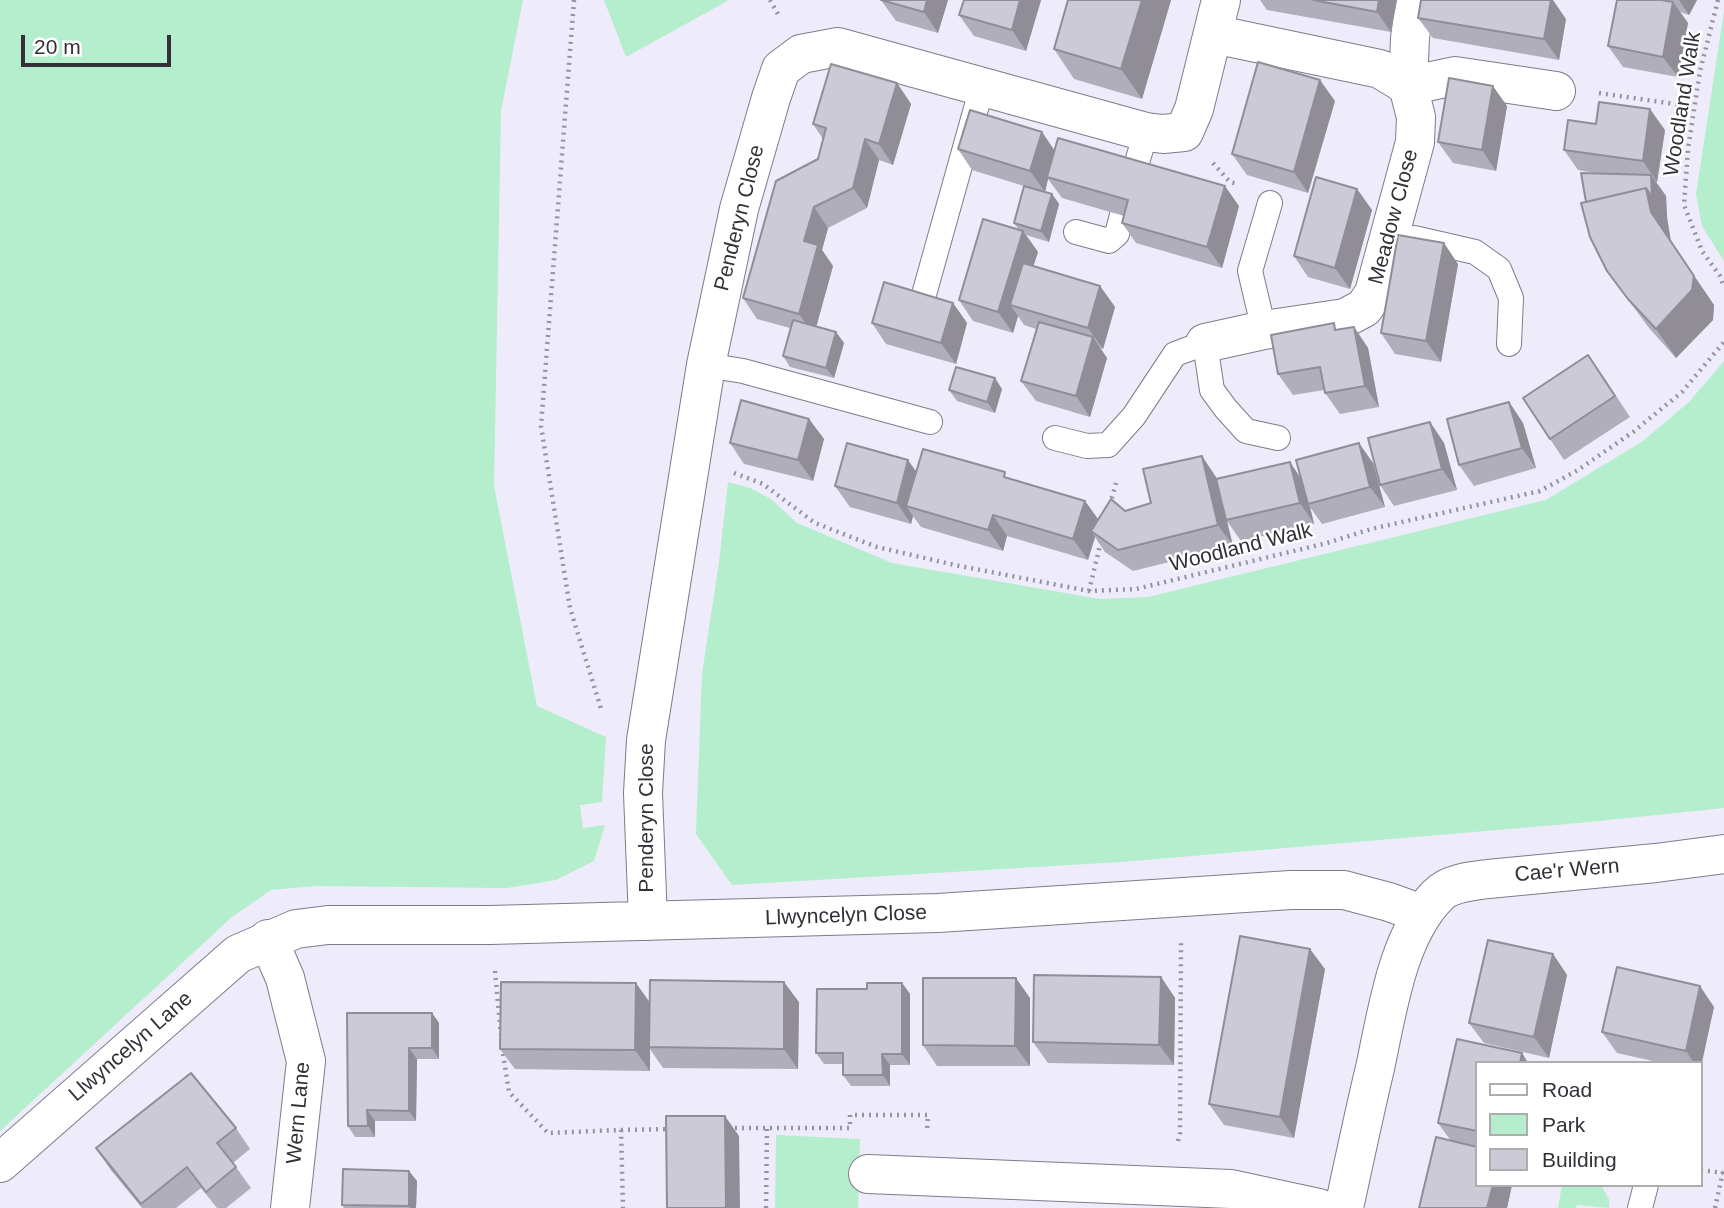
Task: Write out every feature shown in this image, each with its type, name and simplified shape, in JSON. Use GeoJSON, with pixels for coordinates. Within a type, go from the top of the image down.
{"type":"FeatureCollection","features":[{"type":"Feature","properties":{"kind":"street","name":"Meadow Close"},"geometry":{"type":"LineString","coordinates":[[1205,344],[1264,330],[1345,318],[1364,308],[1374,293],[1415,142],[1416,117],[1408,86],[1415,0]]}},
{"type":"Feature","properties":{"kind":"street"},"geometry":{"type":"LineString","coordinates":[[1184,132],[1194,109],[1217,17],[1380,69],[1408,86],[1455,76],[1556,91]]}},
{"type":"Feature","properties":{"kind":"street","name":"Penderyn Close"},"geometry":{"type":"LineString","coordinates":[[648,921],[643,793],[646,740],[706,365],[739,209],[781,69],[801,54],[838,47],[1146,132],[1163,135],[1184,132]]}},
{"type":"Feature","properties":{"kind":"street","name":"Cae'r Wern"},"geometry":{"type":"LineString","coordinates":[[1343,1208],[1393,988],[1405,949],[1422,914],[1440,892],[1462,883],[1488,878],[1724,854]]}},
{"type":"Feature","properties":{"kind":"street","name":"Llwyncelyn Close"},"geometry":{"type":"LineString","coordinates":[[268,939],[296,929],[328,925],[490,925],[938,913],[1291,890],[1344,890],[1422,914]]}},
{"type":"Feature","properties":{"kind":"street","name":"Llwyncelyn Lane"},"geometry":{"type":"LineString","coordinates":[[0,1163],[239,954],[268,939]]}},
{"type":"Feature","properties":{"kind":"street","name":"Wern Lane"},"geometry":{"type":"LineString","coordinates":[[268,939],[285,978],[306,1061],[290,1208]]}},
{"type":"Feature","properties":{"kind":"street"},"geometry":{"type":"LineString","coordinates":[[868,1174],[1231,1189],[1319,1208]]}},
{"type":"Feature","properties":{"kind":"lane"},"geometry":{"type":"LineString","coordinates":[[923,298],[982,87]]}},
{"type":"Feature","properties":{"kind":"lane"},"geometry":{"type":"LineString","coordinates":[[1133,176],[1146,132]]}},
{"type":"Feature","properties":{"kind":"lane"},"geometry":{"type":"LineString","coordinates":[[1264,330],[1250,271],[1270,203]]}},
{"type":"Feature","properties":{"kind":"lane"},"geometry":{"type":"LineString","coordinates":[[1076,232],[1109,241],[1117,234],[1122,215]]}},
{"type":"Feature","properties":{"kind":"lane"},"geometry":{"type":"LineString","coordinates":[[1389,233],[1475,252],[1499,269],[1511,298],[1509,344]]}},
{"type":"Feature","properties":{"kind":"lane"},"geometry":{"type":"LineString","coordinates":[[1055,438],[1087,446],[1108,445],[1134,416],[1175,354],[1205,344],[1212,390],[1226,410],[1246,430],[1278,438]]}},
{"type":"Feature","properties":{"kind":"lane"},"geometry":{"type":"LineString","coordinates":[[706,365],[743,371],[930,422]]}},
{"type":"Feature","properties":{"kind":"lane"},"geometry":{"type":"LineString","coordinates":[[1640,1208],[1645,1187]]}},
{"type":"Feature","properties":{"kind":"path"},"geometry":{"type":"LineString","coordinates":[[574,0],[541,426],[570,608],[607,729],[646,740]]}},
{"type":"Feature","properties":{"kind":"path","name":"Woodland Walk"},"geometry":{"type":"LineString","coordinates":[[1718,0],[1700,71],[1688,149],[1684,205],[1702,251],[1720,276],[1724,287]]}},
{"type":"Feature","properties":{"kind":"path"},"geometry":{"type":"LineString","coordinates":[[1556,91],[1581,90],[1695,107]]}},
{"type":"Feature","properties":{"kind":"path"},"geometry":{"type":"LineString","coordinates":[[1184,132],[1230,182],[1255,190],[1270,203]]}},
{"type":"Feature","properties":{"kind":"path","name":"Woodland Walk"},"geometry":{"type":"LineString","coordinates":[[729,471],[763,484],[815,523],[877,547],[1089,591],[1136,589],[1326,543],[1371,529],[1540,491],[1578,470],[1633,432],[1682,392],[1724,342]]}},
{"type":"Feature","properties":{"kind":"path"},"geometry":{"type":"LineString","coordinates":[[1107,517],[1117,480],[1108,445]]}},
{"type":"Feature","properties":{"kind":"path"},"geometry":{"type":"LineString","coordinates":[[1089,591],[1104,529]]}},
{"type":"Feature","properties":{"kind":"path"},"geometry":{"type":"LineString","coordinates":[[1166,1185],[1180,1133],[1181,939],[1177,897]]}},
{"type":"Feature","properties":{"kind":"path"},"geometry":{"type":"LineString","coordinates":[[490,925],[497,1007],[509,1092],[548,1133],[674,1129]]}},
{"type":"Feature","properties":{"kind":"path"},"geometry":{"type":"LineString","coordinates":[[727,1128],[850,1128],[850,1115],[928,1115]]}},
{"type":"Feature","properties":{"kind":"path"},"geometry":{"type":"LineString","coordinates":[[766,1208],[767,1127]]}},
{"type":"Feature","properties":{"kind":"path"},"geometry":{"type":"LineString","coordinates":[[621,1130],[623,1208]]}},
{"type":"Feature","properties":{"kind":"path"},"geometry":{"type":"LineString","coordinates":[[1703,1170],[1723,1170],[1715,1208]]}},
{"type":"Feature","properties":{"kind":"green space"},"geometry":{"type":"Polygon","coordinates":[[[0,0],[523,0],[501,111],[494,486],[537,706],[606,737],[602,802],[580,805],[583,828],[605,825],[594,861],[556,880],[507,888],[315,886],[271,890],[232,917],[0,1131],[0,0]]]}},
{"type":"Feature","properties":{"kind":"green space"},"geometry":{"type":"Polygon","coordinates":[[[604,0],[729,0],[626,57],[604,0]]]}},
{"type":"Feature","properties":{"kind":"green space"},"geometry":{"type":"Polygon","coordinates":[[[1724,11],[1724,261],[1702,226],[1696,194],[1724,11]]]}},
{"type":"Feature","properties":{"kind":"green space"},"geometry":{"type":"Polygon","coordinates":[[[1724,361],[1724,808],[1121,862],[732,885],[696,834],[702,674],[728,482],[750,488],[771,499],[797,523],[892,563],[1100,599],[1148,597],[1546,500],[1643,441],[1689,402],[1724,361]]]}},
{"type":"Feature","properties":{"kind":"green space"},"geometry":{"type":"Polygon","coordinates":[[[776,1135],[860,1139],[858,1208],[775,1208],[776,1135]]]}},
{"type":"Feature","properties":{"kind":"green space"},"geometry":{"type":"Polygon","coordinates":[[[1562,1187],[1602,1187],[1609,1199],[1609,1208],[1577,1205],[1576,1208],[1558,1208],[1562,1187]]]}},
{"type":"Feature","properties":{"kind":"building"},"geometry":{"type":"Polygon","coordinates":[[[881,0],[927,0],[924,12],[881,0]]]}},
{"type":"Feature","properties":{"kind":"building"},"geometry":{"type":"Polygon","coordinates":[[[964,0],[1020,0],[1012,30],[959,15],[964,0]]]}},
{"type":"Feature","properties":{"kind":"building"},"geometry":{"type":"Polygon","coordinates":[[[1068,0],[1142,0],[1121,69],[1054,49],[1068,0]]]}},
{"type":"Feature","properties":{"kind":"building"},"geometry":{"type":"Polygon","coordinates":[[[1313,0],[1379,0],[1377,12],[1313,0]]]}},
{"type":"Feature","properties":{"kind":"building"},"geometry":{"type":"Polygon","coordinates":[[[1421,0],[1551,0],[1544,39],[1418,18],[1421,0]]]}},
{"type":"Feature","properties":{"kind":"building"},"geometry":{"type":"Polygon","coordinates":[[[1617,0],[1673,2],[1663,57],[1608,46],[1617,0]]]}},
{"type":"Feature","properties":{"kind":"building"},"geometry":{"type":"Polygon","coordinates":[[[1258,62],[1320,80],[1294,172],[1232,154],[1258,62]]]}},
{"type":"Feature","properties":{"kind":"building"},"geometry":{"type":"Polygon","coordinates":[[[831,64],[897,83],[879,144],[865,139],[853,188],[814,207],[804,241],[818,245],[799,314],[743,298],[776,181],[818,159],[826,128],[813,124],[831,64]]]}},
{"type":"Feature","properties":{"kind":"building"},"geometry":{"type":"Polygon","coordinates":[[[1449,78],[1493,86],[1482,150],[1438,142],[1449,78]]]}},
{"type":"Feature","properties":{"kind":"building"},"geometry":{"type":"Polygon","coordinates":[[[1599,102],[1650,109],[1643,161],[1564,150],[1568,120],[1596,124],[1599,102]]]}},
{"type":"Feature","properties":{"kind":"building"},"geometry":{"type":"Polygon","coordinates":[[[970,110],[1042,132],[1030,171],[958,149],[970,110]]]}},
{"type":"Feature","properties":{"kind":"building"},"geometry":{"type":"Polygon","coordinates":[[[1058,138],[1225,186],[1207,247],[1122,223],[1128,200],[1047,177],[1058,138]]]}},
{"type":"Feature","properties":{"kind":"building"},"geometry":{"type":"Polygon","coordinates":[[[1581,173],[1651,175],[1652,197],[1646,188],[1586,202],[1581,173]]]}},
{"type":"Feature","properties":{"kind":"building"},"geometry":{"type":"Polygon","coordinates":[[[1316,177],[1357,189],[1335,268],[1294,256],[1316,177]]]}},
{"type":"Feature","properties":{"kind":"building"},"geometry":{"type":"Polygon","coordinates":[[[1024,186],[1052,194],[1041,231],[1014,223],[1024,186]]]}},
{"type":"Feature","properties":{"kind":"building"},"geometry":{"type":"Polygon","coordinates":[[[1646,188],[1651,212],[1694,276],[1692,290],[1656,329],[1607,271],[1590,237],[1581,203],[1646,188]]]}},
{"type":"Feature","properties":{"kind":"building"},"geometry":{"type":"Polygon","coordinates":[[[983,219],[1023,231],[998,312],[959,300],[983,219]]]}},
{"type":"Feature","properties":{"kind":"building"},"geometry":{"type":"Polygon","coordinates":[[[1398,235],[1444,243],[1426,341],[1381,333],[1398,235]]]}},
{"type":"Feature","properties":{"kind":"building"},"geometry":{"type":"Polygon","coordinates":[[[1023,263],[1100,286],[1088,328],[1010,305],[1023,263]]]}},
{"type":"Feature","properties":{"kind":"building"},"geometry":{"type":"Polygon","coordinates":[[[884,282],[953,303],[941,343],[872,323],[884,282]]]}},
{"type":"Feature","properties":{"kind":"building"},"geometry":{"type":"Polygon","coordinates":[[[793,320],[836,332],[826,368],[783,356],[793,320]]]}},
{"type":"Feature","properties":{"kind":"building"},"geometry":{"type":"Polygon","coordinates":[[[1039,322],[1093,337],[1076,396],[1021,381],[1039,322]]]}},
{"type":"Feature","properties":{"kind":"building"},"geometry":{"type":"Polygon","coordinates":[[[1334,323],[1335,330],[1354,327],[1365,386],[1325,393],[1320,367],[1278,374],[1271,335],[1334,323]]]}},
{"type":"Feature","properties":{"kind":"building"},"geometry":{"type":"Polygon","coordinates":[[[1588,355],[1615,396],[1550,439],[1523,398],[1588,355]]]}},
{"type":"Feature","properties":{"kind":"building"},"geometry":{"type":"Polygon","coordinates":[[[956,367],[995,378],[987,402],[949,390],[956,367]]]}},
{"type":"Feature","properties":{"kind":"building"},"geometry":{"type":"Polygon","coordinates":[[[741,400],[809,419],[798,460],[730,443],[741,400]]]}},
{"type":"Feature","properties":{"kind":"building"},"geometry":{"type":"Polygon","coordinates":[[[1509,402],[1522,448],[1459,465],[1447,419],[1509,402]]]}},
{"type":"Feature","properties":{"kind":"building"},"geometry":{"type":"Polygon","coordinates":[[[1430,422],[1442,469],[1380,485],[1368,438],[1430,422]]]}},
{"type":"Feature","properties":{"kind":"building"},"geometry":{"type":"Polygon","coordinates":[[[847,443],[908,460],[897,503],[835,486],[847,443]]]}},
{"type":"Feature","properties":{"kind":"building"},"geometry":{"type":"Polygon","coordinates":[[[1359,443],[1370,487],[1308,504],[1296,460],[1359,443]]]}},
{"type":"Feature","properties":{"kind":"building"},"geometry":{"type":"Polygon","coordinates":[[[923,449],[1005,472],[1004,477],[1085,501],[1073,539],[993,515],[988,530],[906,506],[923,449]]]}},
{"type":"Feature","properties":{"kind":"building"},"geometry":{"type":"Polygon","coordinates":[[[1202,456],[1218,525],[1118,550],[1091,531],[1111,499],[1125,511],[1151,503],[1143,469],[1202,456]]]}},
{"type":"Feature","properties":{"kind":"building"},"geometry":{"type":"Polygon","coordinates":[[[1290,462],[1300,503],[1226,520],[1216,479],[1290,462]]]}},
{"type":"Feature","properties":{"kind":"building"},"geometry":{"type":"Polygon","coordinates":[[[1240,936],[1310,949],[1280,1117],[1209,1104],[1240,936]]]}},
{"type":"Feature","properties":{"kind":"building"},"geometry":{"type":"Polygon","coordinates":[[[1488,940],[1553,954],[1534,1037],[1469,1023],[1488,940]]]}},
{"type":"Feature","properties":{"kind":"building"},"geometry":{"type":"Polygon","coordinates":[[[1617,967],[1700,986],[1686,1051],[1602,1032],[1617,967]]]}},
{"type":"Feature","properties":{"kind":"building"},"geometry":{"type":"Polygon","coordinates":[[[1034,975],[1161,977],[1159,1045],[1033,1042],[1034,975]]]}},
{"type":"Feature","properties":{"kind":"building"},"geometry":{"type":"Polygon","coordinates":[[[923,978],[1016,978],[1015,1046],[923,1045],[923,978]]]}},
{"type":"Feature","properties":{"kind":"building"},"geometry":{"type":"Polygon","coordinates":[[[650,980],[784,982],[784,1049],[649,1047],[650,980]]]}},
{"type":"Feature","properties":{"kind":"building"},"geometry":{"type":"Polygon","coordinates":[[[501,982],[636,983],[635,1050],[500,1049],[501,982]]]}},
{"type":"Feature","properties":{"kind":"building"},"geometry":{"type":"Polygon","coordinates":[[[867,983],[902,983],[902,1054],[882,1054],[883,1075],[843,1075],[843,1053],[816,1053],[817,989],[867,989],[867,983]]]}},
{"type":"Feature","properties":{"kind":"building"},"geometry":{"type":"Polygon","coordinates":[[[347,1013],[432,1013],[432,1048],[409,1048],[409,1111],[367,1110],[368,1126],[348,1126],[347,1013]]]}},
{"type":"Feature","properties":{"kind":"building"},"geometry":{"type":"Polygon","coordinates":[[[1457,1039],[1522,1053],[1520,1061],[1476,1061],[1476,1131],[1438,1123],[1457,1039]]]}},
{"type":"Feature","properties":{"kind":"building"},"geometry":{"type":"Polygon","coordinates":[[[191,1073],[236,1128],[217,1143],[236,1167],[206,1192],[187,1167],[141,1204],[96,1148],[191,1073]]]}},
{"type":"Feature","properties":{"kind":"building"},"geometry":{"type":"Polygon","coordinates":[[[666,1116],[725,1116],[726,1208],[667,1208],[666,1116]]]}},
{"type":"Feature","properties":{"kind":"building"},"geometry":{"type":"Polygon","coordinates":[[[1436,1137],[1476,1147],[1476,1187],[1492,1187],[1487,1208],[1419,1208],[1436,1137]]]}},
{"type":"Feature","properties":{"kind":"building"},"geometry":{"type":"Polygon","coordinates":[[[343,1169],[409,1171],[409,1206],[342,1205],[343,1169]]]}}]}
